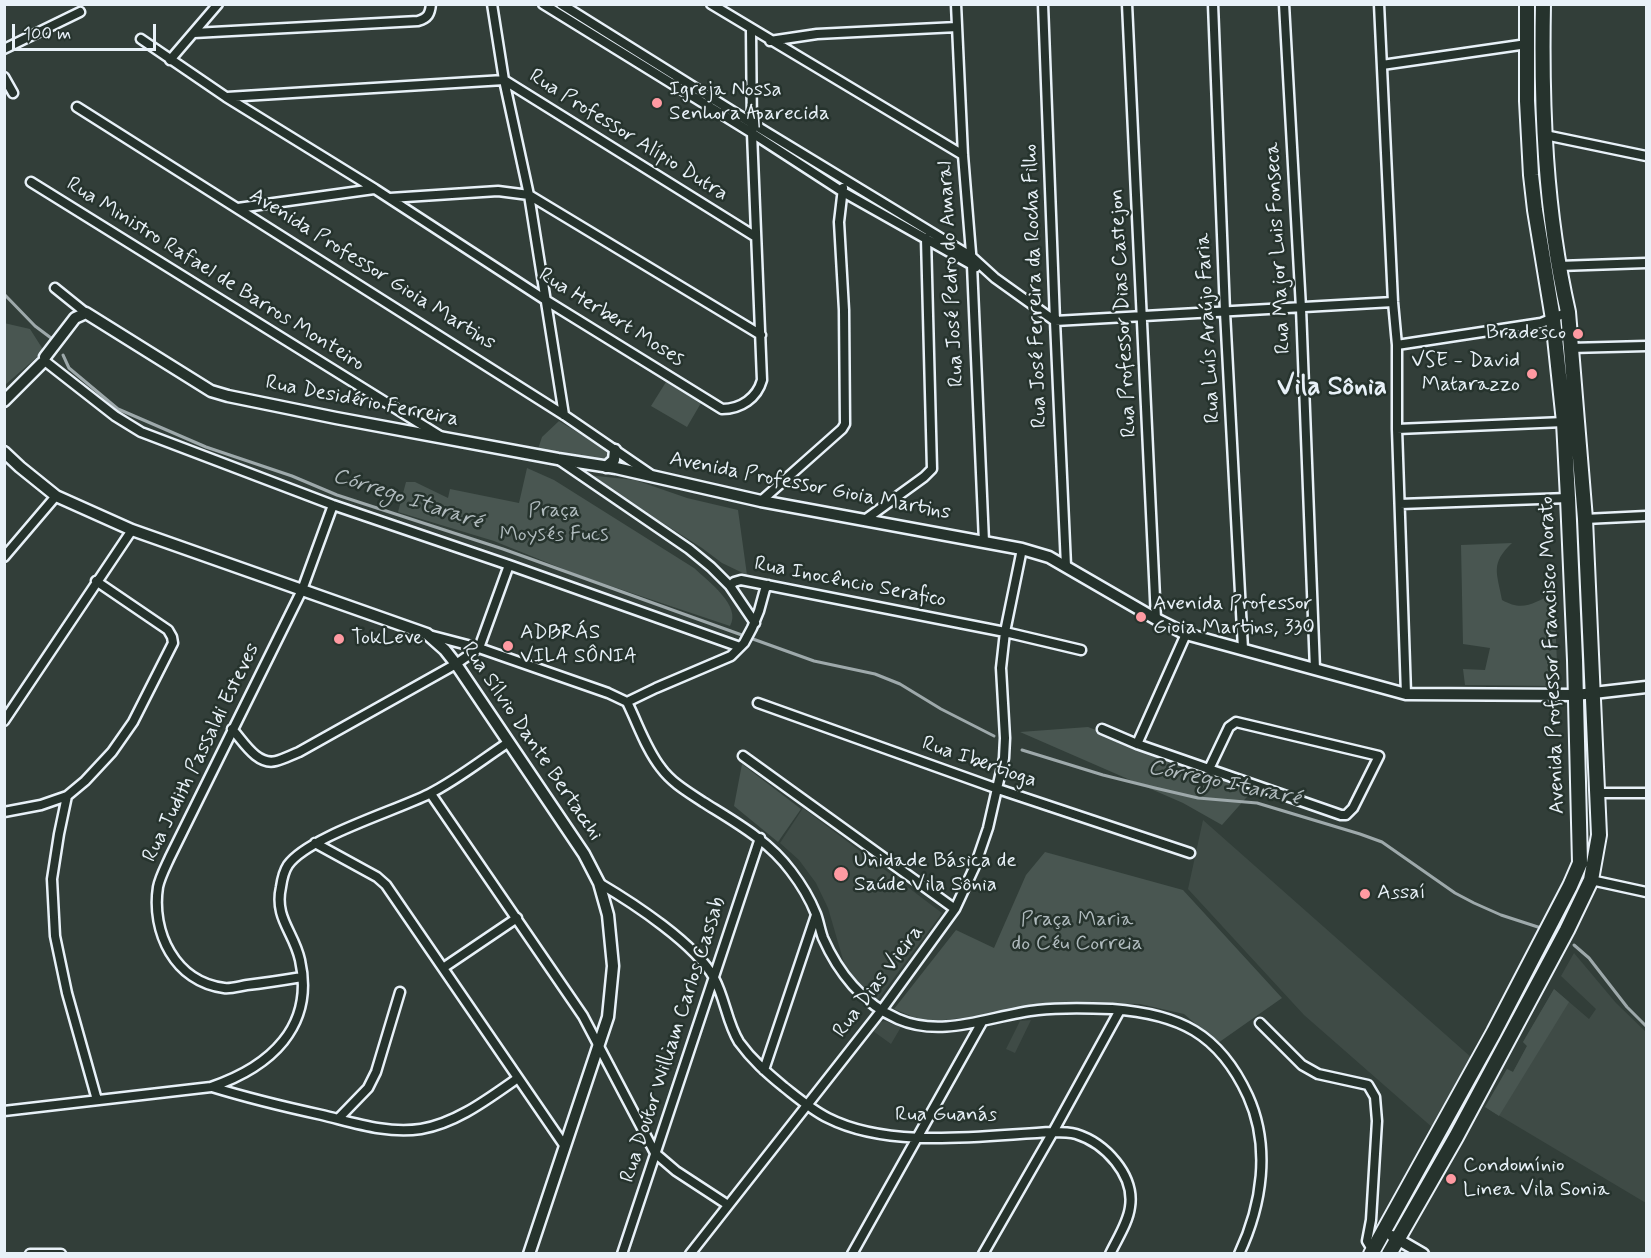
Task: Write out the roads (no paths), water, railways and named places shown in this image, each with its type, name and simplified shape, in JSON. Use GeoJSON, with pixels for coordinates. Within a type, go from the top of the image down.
{"type":"FeatureCollection","features":[{"type":"Feature","properties":{"kind":"highway","name":"Avenida Professor Francisco Morato"},"geometry":{"type":"LineString","coordinates":[[1389,1254],[1390,1235],[1577,872],[1581,849],[1569,498],[1553,319],[1532,186],[1527,101],[1527,4]]}},
{"type":"Feature","properties":{"kind":"highway","name":"Avenida Professor Francisco Morato"},"geometry":{"type":"LineString","coordinates":[[1372,1252],[1390,1235],[1456,1137],[1567,930],[1591,880],[1599,836],[1585,519],[1568,312],[1559,266],[1545,135],[1541,80],[1543,4]]}},
{"type":"Feature","properties":{"kind":"street"},"geometry":{"type":"LineString","coordinates":[[170,60],[218,4]]}},
{"type":"Feature","properties":{"kind":"street"},"geometry":{"type":"LineString","coordinates":[[194,33],[418,21],[426,19],[430,14],[431,4]]}},
{"type":"Feature","properties":{"kind":"street"},"geometry":{"type":"LineString","coordinates":[[492,4],[504,80],[530,195],[564,415]]}},
{"type":"Feature","properties":{"kind":"street"},"geometry":{"type":"LineString","coordinates":[[543,4],[752,128],[846,179],[925,229],[1055,321],[1393,302]]}},
{"type":"Feature","properties":{"kind":"street"},"geometry":{"type":"LineString","coordinates":[[561,4],[752,128],[843,192],[926,240],[972,261]]}},
{"type":"Feature","properties":{"kind":"street"},"geometry":{"type":"LineString","coordinates":[[711,4],[963,155]]}},
{"type":"Feature","properties":{"kind":"street","name":"Rua José Pedro do Amaral"},"geometry":{"type":"LineString","coordinates":[[956,4],[963,155],[972,261],[984,542]]}},
{"type":"Feature","properties":{"kind":"street","name":"Rua José Ferreira da Rocha Filho"},"geometry":{"type":"LineString","coordinates":[[1043,4],[1066,566]]}},
{"type":"Feature","properties":{"kind":"street","name":"Rua Professor Dias Castejon"},"geometry":{"type":"LineString","coordinates":[[1127,4],[1156,619]]}},
{"type":"Feature","properties":{"kind":"street","name":"Rua Luís Araújo Faria"},"geometry":{"type":"LineString","coordinates":[[1213,4],[1225,312],[1243,649]]}},
{"type":"Feature","properties":{"kind":"street","name":"Rua Major Luis Fonseca"},"geometry":{"type":"LineString","coordinates":[[1284,4],[1301,308],[1315,669]]}},
{"type":"Feature","properties":{"kind":"street"},"geometry":{"type":"LineString","coordinates":[[1380,4],[1393,302],[1397,345],[1397,429],[1407,694]]}},
{"type":"Feature","properties":{"kind":"street"},"geometry":{"type":"LineString","coordinates":[[4,49],[80,12]]}},
{"type":"Feature","properties":{"kind":"street"},"geometry":{"type":"LineString","coordinates":[[770,41],[817,34],[957,27]]}},
{"type":"Feature","properties":{"kind":"street","name":"Rua Herbert Moses"},"geometry":{"type":"LineString","coordinates":[[141,39],[226,97],[722,409],[732,408],[746,402],[759,390],[762,380],[752,128],[751,30]]}},
{"type":"Feature","properties":{"kind":"street"},"geometry":{"type":"LineString","coordinates":[[1382,65],[1527,44]]}},
{"type":"Feature","properties":{"kind":"street"},"geometry":{"type":"LineString","coordinates":[[4,77],[13,93]]}},
{"type":"Feature","properties":{"kind":"street","name":"Rua Professor Alípio Dutra"},"geometry":{"type":"LineString","coordinates":[[226,97],[504,80],[756,237]]}},
{"type":"Feature","properties":{"kind":"street","name":"Avenida Professor Gioia Martins"},"geometry":{"type":"LineString","coordinates":[[77,107],[564,415],[652,476],[761,501],[1022,549],[1049,557],[1186,634],[1407,694],[1576,695],[1647,687]]}},
{"type":"Feature","properties":{"kind":"street"},"geometry":{"type":"LineString","coordinates":[[1545,135],[1647,156]]}},
{"type":"Feature","properties":{"kind":"street"},"geometry":{"type":"LineString","coordinates":[[761,501],[845,424],[844,310],[839,222],[846,179]]}},
{"type":"Feature","properties":{"kind":"street","name":"Rua Ministro Rafael de Barros Monteiro"},"geometry":{"type":"LineString","coordinates":[[31,182],[441,436]]}},
{"type":"Feature","properties":{"kind":"street"},"geometry":{"type":"LineString","coordinates":[[238,208],[375,189]]}},
{"type":"Feature","properties":{"kind":"street"},"geometry":{"type":"LineString","coordinates":[[389,198],[498,191],[530,195],[761,335]]}},
{"type":"Feature","properties":{"kind":"street"},"geometry":{"type":"LineString","coordinates":[[866,519],[932,469],[925,229]]}},
{"type":"Feature","properties":{"kind":"street"},"geometry":{"type":"LineString","coordinates":[[1559,266],[1647,263]]}},
{"type":"Feature","properties":{"kind":"street"},"geometry":{"type":"LineString","coordinates":[[4,401],[42,361],[75,318],[86,313],[55,288]]}},
{"type":"Feature","properties":{"kind":"street"},"geometry":{"type":"LineString","coordinates":[[1397,345],[1541,323],[1568,312]]}},
{"type":"Feature","properties":{"kind":"street","name":"Rua Desidério Ferreira"},"geometry":{"type":"LineString","coordinates":[[86,313],[211,391],[336,418],[652,476]]}},
{"type":"Feature","properties":{"kind":"street"},"geometry":{"type":"LineString","coordinates":[[1570,348],[1647,346]]}},
{"type":"Feature","properties":{"kind":"street"},"geometry":{"type":"LineString","coordinates":[[42,361],[115,416],[141,432],[333,505],[742,645]]}},
{"type":"Feature","properties":{"kind":"street"},"geometry":{"type":"LineString","coordinates":[[1397,429],[1564,422]]}},
{"type":"Feature","properties":{"kind":"street"},"geometry":{"type":"LineString","coordinates":[[606,466],[614,460],[615,450]]}},
{"type":"Feature","properties":{"kind":"street","name":"Rua Sílvio Dante Bertacchi"},"geometry":{"type":"LineString","coordinates":[[4,452],[20,468],[56,496],[132,530],[427,634],[446,650],[456,664],[584,854],[599,883],[608,915],[613,966],[608,1017],[529,1254]]}},
{"type":"Feature","properties":{"kind":"street","name":"Rua Inocêncio Serafico"},"geometry":{"type":"LineString","coordinates":[[558,459],[689,549],[730,586],[741,580],[1005,632],[1081,650]]}},
{"type":"Feature","properties":{"kind":"street"},"geometry":{"type":"LineString","coordinates":[[582,476],[593,464]]}},
{"type":"Feature","properties":{"kind":"street"},"geometry":{"type":"LineString","coordinates":[[4,557],[56,496]]}},
{"type":"Feature","properties":{"kind":"street"},"geometry":{"type":"LineString","coordinates":[[1400,504],[1569,498]]}},
{"type":"Feature","properties":{"kind":"street","name":"Rua Judith Passaldi Esteves"},"geometry":{"type":"LineString","coordinates":[[302,977],[225,988],[201,982],[180,966],[162,938],[157,906],[158,885],[232,729],[302,590],[333,505]]}},
{"type":"Feature","properties":{"kind":"street"},"geometry":{"type":"LineString","coordinates":[[1585,519],[1647,516]]}},
{"type":"Feature","properties":{"kind":"street"},"geometry":{"type":"LineString","coordinates":[[4,721],[132,530]]}},
{"type":"Feature","properties":{"kind":"street","name":"Rua Dias Vieira"},"geometry":{"type":"LineString","coordinates":[[690,1254],[881,1011],[955,909],[988,828],[1004,758],[1001,668],[1005,632],[1022,549]]}},
{"type":"Feature","properties":{"kind":"street"},"geometry":{"type":"LineString","coordinates":[[232,729],[258,758],[274,762],[298,752],[456,664],[479,648],[509,565]]}},
{"type":"Feature","properties":{"kind":"street"},"geometry":{"type":"LineString","coordinates":[[4,812],[41,805],[68,796],[112,752],[133,722],[173,643],[168,630],[96,581]]}},
{"type":"Feature","properties":{"kind":"street"},"geometry":{"type":"LineString","coordinates":[[627,702],[731,656],[742,645],[754,625],[768,585]]}},
{"type":"Feature","properties":{"kind":"street"},"geometry":{"type":"LineString","coordinates":[[730,586],[754,625]]}},
{"type":"Feature","properties":{"kind":"street"},"geometry":{"type":"LineString","coordinates":[[744,608],[759,611]]}},
{"type":"Feature","properties":{"kind":"street"},"geometry":{"type":"LineString","coordinates":[[427,634],[479,648],[608,693],[627,702],[661,768],[679,786],[760,838],[792,872],[808,897],[823,937],[849,982],[881,1011],[920,1026],[947,1027],[1037,1010],[1084,1007],[1154,1014],[1178,1022],[1204,1036],[1224,1056],[1239,1077],[1251,1104],[1258,1135],[1261,1177],[1258,1204],[1250,1231],[1239,1254]]}},
{"type":"Feature","properties":{"kind":"street"},"geometry":{"type":"LineString","coordinates":[[1137,744],[1186,634]]}},
{"type":"Feature","properties":{"kind":"street"},"geometry":{"type":"LineString","coordinates":[[4,699],[11,709]]}},
{"type":"Feature","properties":{"kind":"street","name":"Rua Ibertioga"},"geometry":{"type":"LineString","coordinates":[[758,703],[998,789],[1190,853]]}},
{"type":"Feature","properties":{"kind":"street"},"geometry":{"type":"LineString","coordinates":[[1102,729],[1137,744],[1341,815],[1353,808],[1379,756],[1236,722],[1229,727],[1209,769]]}},
{"type":"Feature","properties":{"kind":"street"},"geometry":{"type":"LineString","coordinates":[[4,1112],[211,1087],[233,1080],[267,1060],[284,1041],[300,1008],[302,977],[300,958],[279,909],[279,894],[287,867],[295,857],[315,843],[431,794],[509,742]]}},
{"type":"Feature","properties":{"kind":"street"},"geometry":{"type":"LineString","coordinates":[[743,756],[955,909]]}},
{"type":"Feature","properties":{"kind":"street"},"geometry":{"type":"LineString","coordinates":[[1596,793],[1647,793]]}},
{"type":"Feature","properties":{"kind":"street"},"geometry":{"type":"LineString","coordinates":[[431,794],[583,1016],[654,1154],[676,1172],[728,1205]]}},
{"type":"Feature","properties":{"kind":"street"},"geometry":{"type":"LineString","coordinates":[[68,796],[52,879],[55,936],[67,993],[97,1100]]}},
{"type":"Feature","properties":{"kind":"street","name":"Rua Doutor William Carlos Cassab"},"geometry":{"type":"LineString","coordinates":[[622,1254],[760,838]]}},
{"type":"Feature","properties":{"kind":"street"},"geometry":{"type":"LineString","coordinates":[[315,843],[377,877],[386,885],[564,1145]]}},
{"type":"Feature","properties":{"kind":"street"},"geometry":{"type":"LineString","coordinates":[[1591,880],[1647,892]]}},
{"type":"Feature","properties":{"kind":"street","name":"Rua Guanás"},"geometry":{"type":"LineString","coordinates":[[599,883],[627,900],[690,948],[714,978],[737,1038],[751,1059],[807,1106],[830,1119],[867,1132],[916,1138],[1053,1132],[1075,1134],[1092,1141],[1114,1158],[1125,1176],[1130,1195],[1130,1207],[1126,1221],[1110,1254]]}},
{"type":"Feature","properties":{"kind":"street"},"geometry":{"type":"LineString","coordinates":[[764,1070],[816,915]]}},
{"type":"Feature","properties":{"kind":"street"},"geometry":{"type":"LineString","coordinates":[[443,968],[517,918]]}},
{"type":"Feature","properties":{"kind":"street"},"geometry":{"type":"LineString","coordinates":[[338,1119],[368,1088],[376,1072],[400,992]]}},
{"type":"Feature","properties":{"kind":"street"},"geometry":{"type":"LineString","coordinates":[[983,1254],[1120,1010]]}},
{"type":"Feature","properties":{"kind":"street"},"geometry":{"type":"LineString","coordinates":[[852,1254],[982,1022]]}},
{"type":"Feature","properties":{"kind":"street"},"geometry":{"type":"LineString","coordinates":[[1260,1023],[1302,1065],[1318,1074],[1368,1085],[1375,1097],[1377,1142],[1371,1220],[1367,1241],[1372,1252]]}},
{"type":"Feature","properties":{"kind":"street"},"geometry":{"type":"LineString","coordinates":[[211,1087],[383,1130],[423,1129],[443,1123],[479,1105],[518,1078]]}},
{"type":"Feature","properties":{"kind":"street"},"geometry":{"type":"LineString","coordinates":[[1371,1220],[1390,1235],[1423,1254]]}},
{"type":"Feature","properties":{"kind":"street"},"geometry":{"type":"LineString","coordinates":[[30,1254],[61,1253]]}},
{"type":"Feature","properties":{"kind":"waterway","name":"Córrego Itararé"},"geometry":{"type":"LineString","coordinates":[[4,294],[35,326],[51,338]]}},
{"type":"Feature","properties":{"kind":"waterway","name":"Córrego Itararé"},"geometry":{"type":"LineString","coordinates":[[63,355],[69,368],[118,409],[206,447],[292,476],[337,495],[503,549],[814,661],[875,674],[900,684],[941,709],[994,736]]}},
{"type":"Feature","properties":{"kind":"waterway","name":"Córrego Itararé"},"geometry":{"type":"LineString","coordinates":[[1022,750],[1103,775],[1198,798],[1257,803],[1360,834],[1382,842],[1455,893],[1474,903],[1501,915],[1541,928]]}},
{"type":"Feature","properties":{"kind":"waterway","name":"Córrego Itararé"},"geometry":{"type":"LineString","coordinates":[[1574,945],[1589,958],[1627,1007],[1646,1026]]}},
{"type":"Feature","properties":{"kind":"place","name":"Igreja Nossa Senhora Aparecida"},"geometry":{"type":"Point","coordinates":[657,103]}},
{"type":"Feature","properties":{"kind":"place","name":"Bradesco"},"geometry":{"type":"Point","coordinates":[1578,334]}},
{"type":"Feature","properties":{"kind":"place","name":"VSE - David Matarazzo"},"geometry":{"type":"Point","coordinates":[1532,374]}},
{"type":"Feature","properties":{"kind":"place","name":"Avenida Professor Gioia Martins, 330"},"geometry":{"type":"Point","coordinates":[1141,617]}},
{"type":"Feature","properties":{"kind":"place","name":"TokLeve"},"geometry":{"type":"Point","coordinates":[339,639]}},
{"type":"Feature","properties":{"kind":"place","name":"ADBRÁS VILA SÔNIA"},"geometry":{"type":"Point","coordinates":[508,646]}},
{"type":"Feature","properties":{"kind":"place","name":"Unidade Básica de Saúde Vila Sônia"},"geometry":{"type":"Point","coordinates":[841,874]}},
{"type":"Feature","properties":{"kind":"place","name":"Assaí"},"geometry":{"type":"Point","coordinates":[1365,894]}},
{"type":"Feature","properties":{"kind":"place","name":"Condomínio Linea Vila Sonia"},"geometry":{"type":"Point","coordinates":[1451,1179]}},
{"type":"Feature","properties":{"kind":"district","name":"Vila Sônia"},"geometry":{"type":"Point","coordinates":[1332,388]}},
{"type":"Feature","properties":{"kind":"park label","name":"Praça Moysés Fucs"},"geometry":{"type":"Point","coordinates":[554,524]}},
{"type":"Feature","properties":{"kind":"park label","name":"Praça Maria do Céu Correia"},"geometry":{"type":"Point","coordinates":[1077,933]}}]}
